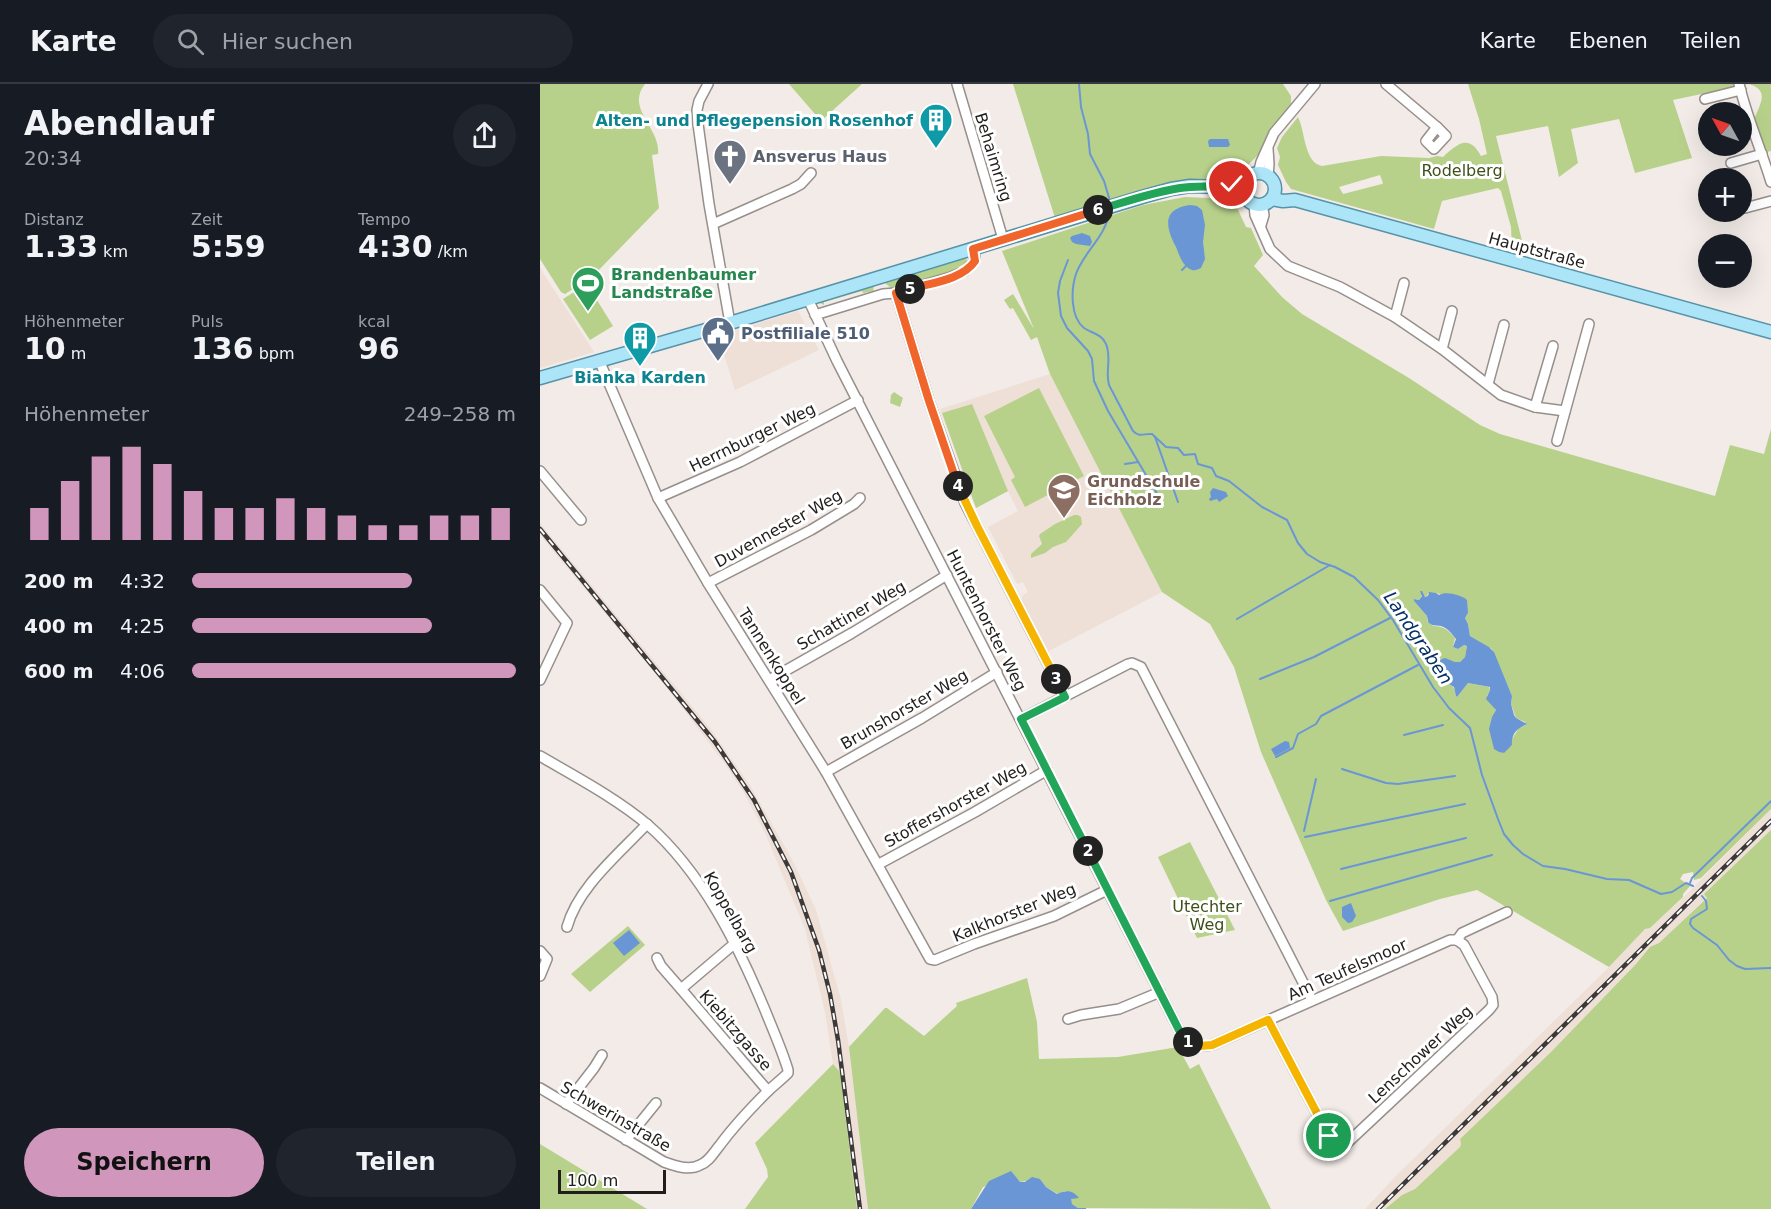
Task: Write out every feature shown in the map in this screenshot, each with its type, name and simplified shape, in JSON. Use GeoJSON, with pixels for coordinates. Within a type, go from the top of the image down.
{"type":"FeatureCollection","features":[{"type":"Feature","properties":{"kind":"main road"},"geometry":{"type":"LineString","coordinates":[[540,378],[730,323],[1171,189],[1190,186],[1221,187],[1232,184],[1244,188],[1250,177],[1263,175]]}},
{"type":"Feature","properties":{"kind":"main road","name":"Hauptstraße"},"geometry":{"type":"LineString","coordinates":[[1263,175],[1273,181],[1266,199]]}},
{"type":"Feature","properties":{"kind":"main road","name":"Hauptstraße"},"geometry":{"type":"LineString","coordinates":[[1244,188],[1248,200],[1266,199],[1286,192],[1294,200],[1771,332]]}},
{"type":"Feature","properties":{"kind":"street"},"geometry":{"type":"LineString","coordinates":[[708,84],[699,101],[697,117],[730,323]]}},
{"type":"Feature","properties":{"kind":"street","name":"Behaimring"},"geometry":{"type":"LineString","coordinates":[[957,84],[1003,239]]}},
{"type":"Feature","properties":{"kind":"street"},"geometry":{"type":"LineString","coordinates":[[1263,175],[1269,164],[1268,149],[1274,133],[1315,84]]}},
{"type":"Feature","properties":{"kind":"street"},"geometry":{"type":"LineString","coordinates":[[1386,84],[1437,127]]}},
{"type":"Feature","properties":{"kind":"street"},"geometry":{"type":"LineString","coordinates":[[1705,99],[1740,87],[1750,124],[1771,182]]}},
{"type":"Feature","properties":{"kind":"street"},"geometry":{"type":"LineString","coordinates":[[1731,163],[1762,153]]}},
{"type":"Feature","properties":{"kind":"street"},"geometry":{"type":"LineString","coordinates":[[713,224],[792,189],[811,173]]}},
{"type":"Feature","properties":{"kind":"street"},"geometry":{"type":"LineString","coordinates":[[1266,199],[1255,215],[1270,249],[1288,266],[1340,287],[1395,317],[1442,348],[1510,399],[1534,407],[1565,411]]}},
{"type":"Feature","properties":{"kind":"street"},"geometry":{"type":"LineString","coordinates":[[1752,206],[1771,201]]}},
{"type":"Feature","properties":{"kind":"street"},"geometry":{"type":"LineString","coordinates":[[815,315],[883,294],[896,293],[951,277],[965,271],[975,261],[973,249]]}},
{"type":"Feature","properties":{"kind":"street"},"geometry":{"type":"LineString","coordinates":[[1395,317],[1404,283]]}},
{"type":"Feature","properties":{"kind":"street"},"geometry":{"type":"LineString","coordinates":[[896,293],[929,401],[961,494],[1065,697]]}},
{"type":"Feature","properties":{"kind":"street","name":"Huntenhorster Weg"},"geometry":{"type":"LineString","coordinates":[[808,299],[1107,890],[1184,1037],[1195,1046]]}},
{"type":"Feature","properties":{"kind":"street"},"geometry":{"type":"LineString","coordinates":[[1442,348],[1452,311]]}},
{"type":"Feature","properties":{"kind":"street"},"geometry":{"type":"LineString","coordinates":[[1557,441],[1589,324]]}},
{"type":"Feature","properties":{"kind":"street"},"geometry":{"type":"LineString","coordinates":[[1488,384],[1504,325]]}},
{"type":"Feature","properties":{"kind":"street"},"geometry":{"type":"LineString","coordinates":[[1534,407],[1553,346]]}},
{"type":"Feature","properties":{"kind":"street","name":"Tannenkoppel"},"geometry":{"type":"LineString","coordinates":[[599,360],[658,498],[708,583],[826,772],[932,961]]}},
{"type":"Feature","properties":{"kind":"street","name":"Herrnburger Weg"},"geometry":{"type":"LineString","coordinates":[[658,498],[740,462],[858,400]]}},
{"type":"Feature","properties":{"kind":"street"},"geometry":{"type":"LineString","coordinates":[[540,471],[581,520]]}},
{"type":"Feature","properties":{"kind":"street","name":"Duvennester Weg"},"geometry":{"type":"LineString","coordinates":[[708,583],[804,534],[854,504],[860,498]]}},
{"type":"Feature","properties":{"kind":"street","name":"Schattiner Weg"},"geometry":{"type":"LineString","coordinates":[[769,680],[947,575]]}},
{"type":"Feature","properties":{"kind":"street"},"geometry":{"type":"LineString","coordinates":[[540,590],[567,623],[541,676]]}},
{"type":"Feature","properties":{"kind":"street"},"geometry":{"type":"LineString","coordinates":[[1021,719],[1128,664],[1132,663],[1141,667],[1312,1000]]}},
{"type":"Feature","properties":{"kind":"street","name":"Brunshorster Weg"},"geometry":{"type":"LineString","coordinates":[[826,772],[997,672]]}},
{"type":"Feature","properties":{"kind":"street","name":"Koppelbarg"},"geometry":{"type":"LineString","coordinates":[[540,756],[591,786],[647,824],[695,879],[734,944],[758,994],[788,1073],[733,1128]]}},
{"type":"Feature","properties":{"kind":"street","name":"Stoffershorster Weg"},"geometry":{"type":"LineString","coordinates":[[879,864],[1047,770]]}},
{"type":"Feature","properties":{"kind":"street"},"geometry":{"type":"LineString","coordinates":[[567,927],[570,914],[593,880],[647,824]]}},
{"type":"Feature","properties":{"kind":"street","name":"Kalkhorster Weg"},"geometry":{"type":"LineString","coordinates":[[932,961],[1054,916],[1107,890]]}},
{"type":"Feature","properties":{"kind":"street","name":"Am Teufelsmoor"},"geometry":{"type":"LineString","coordinates":[[1195,1046],[1212,1045],[1450,940],[1457,940],[1462,933],[1507,912]]}},
{"type":"Feature","properties":{"kind":"street","name":"Lenschower Weg"},"geometry":{"type":"LineString","coordinates":[[1268,1020],[1329,1136],[1336,1145],[1340,1146],[1350,1141],[1493,1005],[1492,997],[1464,945],[1457,940]]}},
{"type":"Feature","properties":{"kind":"street","name":"Kiebitzgasse"},"geometry":{"type":"LineString","coordinates":[[681,989],[734,944]]}},
{"type":"Feature","properties":{"kind":"street"},"geometry":{"type":"LineString","coordinates":[[540,951],[547,959],[540,976]]}},
{"type":"Feature","properties":{"kind":"street","name":"Kiebitzgasse"},"geometry":{"type":"LineString","coordinates":[[657,958],[661,966],[768,1091]]}},
{"type":"Feature","properties":{"kind":"street"},"geometry":{"type":"LineString","coordinates":[[1068,1019],[1119,1009],[1160,992]]}},
{"type":"Feature","properties":{"kind":"street"},"geometry":{"type":"LineString","coordinates":[[566,1104],[602,1055]]}},
{"type":"Feature","properties":{"kind":"street","name":"Schwerinstraße"},"geometry":{"type":"LineString","coordinates":[[540,1088],[664,1162],[679,1167],[692,1168],[701,1165],[709,1159],[733,1128]]}},
{"type":"Feature","properties":{"kind":"street"},"geometry":{"type":"LineString","coordinates":[[626,1140],[656,1102]]}},
{"type":"Feature","properties":{"kind":"shaded area"},"geometry":{"type":"Polygon","coordinates":[[[540,268],[594,352],[540,368],[540,268]]]}},
{"type":"Feature","properties":{"kind":"shaded area"},"geometry":{"type":"Polygon","coordinates":[[[798,311],[819,350],[735,390],[718,335],[798,311]]]}},
{"type":"Feature","properties":{"kind":"shaded area","name":"Grundschule Eichholz"},"geometry":{"type":"Polygon","coordinates":[[[1050,374],[1162,592],[1045,653],[1020,604],[1023,595],[1028,592],[1023,582],[1017,584],[988,527],[1018,511],[1008,491],[976,508],[940,409],[1050,374]]]}},
{"type":"Feature","properties":{"kind":"shaded area"},"geometry":{"type":"Polygon","coordinates":[[[540,523],[710,728],[751,787],[793,861],[816,910],[841,1000],[849,1047],[868,1209],[857,1209],[840,1072],[833,1064],[825,1012],[805,929],[765,833],[744,793],[725,764],[668,689],[540,535],[540,523]]]}},
{"type":"Feature","properties":{"kind":"shaded area"},"geometry":{"type":"Polygon","coordinates":[[[1771,809],[1771,836],[1659,943],[1650,947],[1551,1052],[1460,1139],[1460,1147],[1415,1189],[1402,1195],[1385,1209],[1365,1209],[1645,929],[1650,928],[1687,894],[1771,809]]]}},
{"type":"Feature","properties":{"kind":"green space"},"geometry":{"type":"Polygon","coordinates":[[[540,84],[645,84],[640,93],[639,102],[657,145],[658,154],[652,155],[659,208],[592,277],[565,294],[561,292],[540,259],[540,84]]]}},
{"type":"Feature","properties":{"kind":"green space"},"geometry":{"type":"Polygon","coordinates":[[[789,84],[862,84],[821,121],[789,84]]]}},
{"type":"Feature","properties":{"kind":"green space"},"geometry":{"type":"Polygon","coordinates":[[[1013,84],[1283,84],[1291,96],[1291,104],[1268,132],[1259,154],[1246,167],[1233,172],[1229,180],[1196,181],[1055,218],[1013,84]]]}},
{"type":"Feature","properties":{"kind":"green space","name":"Rodelberg"},"geometry":{"type":"Polygon","coordinates":[[[1468,84],[1749,84],[1673,100],[1692,158],[1635,173],[1619,119],[1571,129],[1578,163],[1559,177],[1548,126],[1496,136],[1526,257],[1512,251],[1511,227],[1501,191],[1498,188],[1442,201],[1434,229],[1291,189],[1278,165],[1280,157],[1277,148],[1282,137],[1298,117],[1308,153],[1316,164],[1322,166],[1381,156],[1443,157],[1463,143],[1472,145],[1481,156],[1487,154],[1468,84]],[[1380,175],[1339,187],[1343,194],[1383,183],[1380,175]]]}},
{"type":"Feature","properties":{"kind":"green space"},"geometry":{"type":"Polygon","coordinates":[[[1749,84],[1771,84],[1771,151],[1767,152],[1754,120],[1762,99],[1760,90],[1749,84]]]}},
{"type":"Feature","properties":{"kind":"green space"},"geometry":{"type":"Polygon","coordinates":[[[1185,197],[1233,199],[1246,227],[1251,228],[1263,255],[1254,266],[1282,297],[1302,314],[1409,378],[1480,425],[1500,434],[1715,496],[1730,445],[1764,454],[1771,429],[1771,809],[1701,878],[1694,880],[1693,872],[1683,874],[1680,879],[1690,886],[1683,897],[1650,928],[1645,929],[1609,967],[1477,890],[1440,899],[1343,931],[1326,900],[1261,752],[1234,667],[1210,624],[1162,592],[1050,374],[1037,337],[1031,340],[1013,308],[1010,309],[1004,300],[1013,294],[1034,329],[1002,251],[1143,205],[1185,197]],[[1428,593],[1427,597],[1422,595],[1419,600],[1414,601],[1427,616],[1427,621],[1433,626],[1446,629],[1455,638],[1453,647],[1458,649],[1464,645],[1467,646],[1465,657],[1460,662],[1441,659],[1436,668],[1439,683],[1451,685],[1457,697],[1468,683],[1489,687],[1487,696],[1496,710],[1492,724],[1494,748],[1503,753],[1512,745],[1512,739],[1519,728],[1526,725],[1525,722],[1516,718],[1511,704],[1512,696],[1492,649],[1470,636],[1465,618],[1468,613],[1436,593],[1428,593]]]}},
{"type":"Feature","properties":{"kind":"green space"},"geometry":{"type":"Polygon","coordinates":[[[967,256],[966,263],[951,271],[898,287],[891,288],[885,283],[885,279],[967,256]]]}},
{"type":"Feature","properties":{"kind":"green space","name":"Brandenbaumer Landstraße"},"geometry":{"type":"Polygon","coordinates":[[[587,284],[613,326],[590,340],[563,299],[587,284]]]}},
{"type":"Feature","properties":{"kind":"green space"},"geometry":{"type":"Polygon","coordinates":[[[872,284],[873,291],[863,293],[862,291],[824,302],[824,305],[820,303],[820,301],[872,284]]]}},
{"type":"Feature","properties":{"kind":"green space"},"geometry":{"type":"Polygon","coordinates":[[[1039,388],[1084,476],[1025,507],[1011,480],[1015,477],[984,416],[1039,388]]]}},
{"type":"Feature","properties":{"kind":"green space"},"geometry":{"type":"Polygon","coordinates":[[[894,392],[903,398],[900,407],[890,403],[894,392]]]}},
{"type":"Feature","properties":{"kind":"green space"},"geometry":{"type":"Polygon","coordinates":[[[972,404],[1008,491],[976,508],[942,413],[972,404]]]}},
{"type":"Feature","properties":{"kind":"green space"},"geometry":{"type":"Polygon","coordinates":[[[1074,515],[1081,517],[1082,524],[1066,542],[1031,558],[1031,554],[1042,544],[1040,534],[1074,515]]]}},
{"type":"Feature","properties":{"kind":"green space"},"geometry":{"type":"Polygon","coordinates":[[[1771,830],[1771,1209],[1385,1209],[1402,1195],[1415,1189],[1460,1147],[1460,1139],[1551,1052],[1650,947],[1659,943],[1707,898],[1704,894],[1771,830]]]}},
{"type":"Feature","properties":{"kind":"green space","name":"Utechter Weg"},"geometry":{"type":"Polygon","coordinates":[[[1190,842],[1235,930],[1197,938],[1158,857],[1190,842]]]}},
{"type":"Feature","properties":{"kind":"green space"},"geometry":{"type":"Polygon","coordinates":[[[628,926],[645,945],[590,992],[571,974],[628,926]]]}},
{"type":"Feature","properties":{"kind":"green space"},"geometry":{"type":"Polygon","coordinates":[[[1027,978],[1037,1022],[1039,1059],[1118,1057],[1178,1047],[1190,1069],[1199,1064],[1271,1209],[1078,1208],[1072,1204],[1066,1191],[1058,1194],[1046,1187],[1040,1179],[1020,1182],[1015,1177],[983,1187],[971,1209],[868,1209],[849,1047],[885,1008],[924,1036],[957,1006],[956,1003],[1027,978]]]}},
{"type":"Feature","properties":{"kind":"green space"},"geometry":{"type":"Polygon","coordinates":[[[833,1064],[840,1072],[857,1209],[745,1209],[768,1177],[767,1169],[755,1143],[833,1064]]]}},
{"type":"Feature","properties":{"kind":"green space"},"geometry":{"type":"Polygon","coordinates":[[[540,1144],[647,1209],[540,1209],[540,1144]]]}},
{"type":"Feature","properties":{"kind":"water"},"geometry":{"type":"Polygon","coordinates":[[[1210,139],[1228,139],[1230,145],[1228,147],[1209,147],[1210,139]]]}},
{"type":"Feature","properties":{"kind":"water"},"geometry":{"type":"Polygon","coordinates":[[[1190,205],[1202,210],[1205,225],[1203,242],[1205,259],[1201,268],[1195,270],[1186,266],[1182,260],[1168,226],[1170,215],[1174,211],[1190,205]]]}},
{"type":"Feature","properties":{"kind":"water"},"geometry":{"type":"Polygon","coordinates":[[[1082,233],[1090,236],[1092,242],[1090,246],[1072,242],[1070,238],[1072,236],[1082,233]]]}},
{"type":"Feature","properties":{"kind":"water"},"geometry":{"type":"Polygon","coordinates":[[[1213,488],[1226,492],[1228,496],[1219,502],[1217,499],[1210,501],[1210,492],[1213,488]]]}},
{"type":"Feature","properties":{"kind":"water"},"geometry":{"type":"Polygon","coordinates":[[[1420,591],[1425,597],[1429,592],[1439,595],[1445,593],[1467,600],[1468,613],[1465,618],[1470,636],[1494,652],[1512,696],[1511,704],[1514,715],[1527,724],[1516,732],[1512,745],[1504,753],[1494,749],[1489,729],[1496,710],[1486,699],[1490,687],[1468,683],[1457,697],[1454,687],[1446,682],[1438,683],[1439,674],[1436,666],[1439,660],[1445,658],[1460,662],[1465,657],[1467,646],[1464,645],[1458,649],[1453,647],[1456,639],[1450,631],[1428,622],[1427,616],[1414,601],[1414,599],[1419,600],[1422,596],[1420,591]]]}},
{"type":"Feature","properties":{"kind":"water"},"geometry":{"type":"Polygon","coordinates":[[[1285,741],[1289,742],[1290,748],[1275,756],[1271,749],[1285,741]]]}},
{"type":"Feature","properties":{"kind":"water"},"geometry":{"type":"Polygon","coordinates":[[[1351,903],[1356,916],[1352,922],[1348,923],[1342,917],[1342,907],[1351,903]]]}},
{"type":"Feature","properties":{"kind":"water"},"geometry":{"type":"Polygon","coordinates":[[[629,930],[640,943],[624,956],[613,943],[629,930]]]}},
{"type":"Feature","properties":{"kind":"water"},"geometry":{"type":"Polygon","coordinates":[[[1011,1171],[1020,1182],[1025,1182],[1032,1177],[1040,1179],[1046,1187],[1057,1194],[1067,1191],[1074,1193],[1079,1198],[1071,1199],[1072,1204],[1086,1209],[971,1209],[989,1181],[1011,1171]]]}},
{"type":"Feature","properties":{"kind":"waterway","name":"Landgraben"},"geometry":{"type":"LineString","coordinates":[[1079,84],[1090,154],[1104,181],[1110,201]]}},
{"type":"Feature","properties":{"kind":"waterway","name":"Landgraben"},"geometry":{"type":"LineString","coordinates":[[1109,213],[1104,229],[1079,266],[1073,287],[1073,302],[1079,323],[1102,338],[1106,344],[1109,385],[1133,431],[1140,435],[1152,434],[1166,447],[1178,448],[1184,455],[1195,454],[1198,464],[1212,468],[1216,476],[1229,481],[1262,507],[1287,520],[1298,543],[1307,554],[1354,577],[1378,600],[1393,620],[1433,687],[1449,708],[1470,728],[1482,775],[1504,834],[1523,854],[1543,866],[1607,879],[1629,880],[1661,894],[1672,892],[1686,883],[1693,886]]}},
{"type":"Feature","properties":{"kind":"waterway"},"geometry":{"type":"LineString","coordinates":[[1068,260],[1058,293],[1061,316],[1067,328],[1088,351],[1092,359],[1094,381],[1108,411],[1162,502]]}},
{"type":"Feature","properties":{"kind":"waterway"},"geometry":{"type":"LineString","coordinates":[[1182,270],[1186,266]]}},
{"type":"Feature","properties":{"kind":"waterway"},"geometry":{"type":"LineString","coordinates":[[1155,437],[1178,502]]}},
{"type":"Feature","properties":{"kind":"waterway"},"geometry":{"type":"LineString","coordinates":[[1125,464],[1138,462]]}},
{"type":"Feature","properties":{"kind":"waterway"},"geometry":{"type":"LineString","coordinates":[[1237,619],[1330,565]]}},
{"type":"Feature","properties":{"kind":"waterway"},"geometry":{"type":"LineString","coordinates":[[1260,679],[1314,657],[1390,618]]}},
{"type":"Feature","properties":{"kind":"waterway"},"geometry":{"type":"LineString","coordinates":[[1276,757],[1293,748],[1298,734],[1316,724],[1321,716],[1418,665]]}},
{"type":"Feature","properties":{"kind":"waterway"},"geometry":{"type":"LineString","coordinates":[[1404,735],[1443,725]]}},
{"type":"Feature","properties":{"kind":"waterway"},"geometry":{"type":"LineString","coordinates":[[1342,769],[1386,783],[1398,784],[1455,776]]}},
{"type":"Feature","properties":{"kind":"waterway"},"geometry":{"type":"LineString","coordinates":[[1304,831],[1316,779]]}},
{"type":"Feature","properties":{"kind":"waterway"},"geometry":{"type":"LineString","coordinates":[[1690,883],[1692,878],[1771,801]]}},
{"type":"Feature","properties":{"kind":"waterway"},"geometry":{"type":"LineString","coordinates":[[1305,837],[1465,804]]}},
{"type":"Feature","properties":{"kind":"waterway"},"geometry":{"type":"LineString","coordinates":[[1341,869],[1466,838]]}},
{"type":"Feature","properties":{"kind":"waterway"},"geometry":{"type":"LineString","coordinates":[[1330,901],[1492,855]]}},
{"type":"Feature","properties":{"kind":"waterway","name":"Landgraben"},"geometry":{"type":"LineString","coordinates":[[1702,896],[1706,901],[1707,909],[1691,919],[1690,924],[1693,928],[1717,945],[1737,966],[1745,969],[1771,968]]}},
{"type":"Feature","properties":{"kind":"railway"},"geometry":{"type":"LineString","coordinates":[[540,529],[715,742],[754,800],[791,872],[819,950],[830,994],[860,1209]]}},
{"type":"Feature","properties":{"kind":"railway"},"geometry":{"type":"LineString","coordinates":[[1378,1209],[1771,821]]}},
{"type":"Feature","properties":{"kind":"place","name":"Alten- und Pflegepension Rosenhof"},"geometry":{"type":"Point","coordinates":[936,149]}},
{"type":"Feature","properties":{"kind":"place","name":"Ansverus Haus"},"geometry":{"type":"Point","coordinates":[730,185]}},
{"type":"Feature","properties":{"kind":"place","name":"Brandenbaumer Landstraße"},"geometry":{"type":"Point","coordinates":[588,312]}},
{"type":"Feature","properties":{"kind":"place","name":"Postfiliale 510"},"geometry":{"type":"Point","coordinates":[718,362]}},
{"type":"Feature","properties":{"kind":"place","name":"Bianka Karden"},"geometry":{"type":"Point","coordinates":[640,367]}},
{"type":"Feature","properties":{"kind":"place","name":"Grundschule Eichholz"},"geometry":{"type":"Point","coordinates":[1064,519]}},
{"type":"Feature","properties":{"kind":"route"},"geometry":{"type":"LineString","coordinates":[[1232,184],[1221,187],[1190,186],[1171,189],[973,249],[975,261],[965,271],[896,293],[950,465],[965,503],[1065,697],[1021,719],[1107,890],[1180,1032],[1187,1041],[1195,1046],[1212,1045],[1268,1020],[1329,1136]]}}]}
